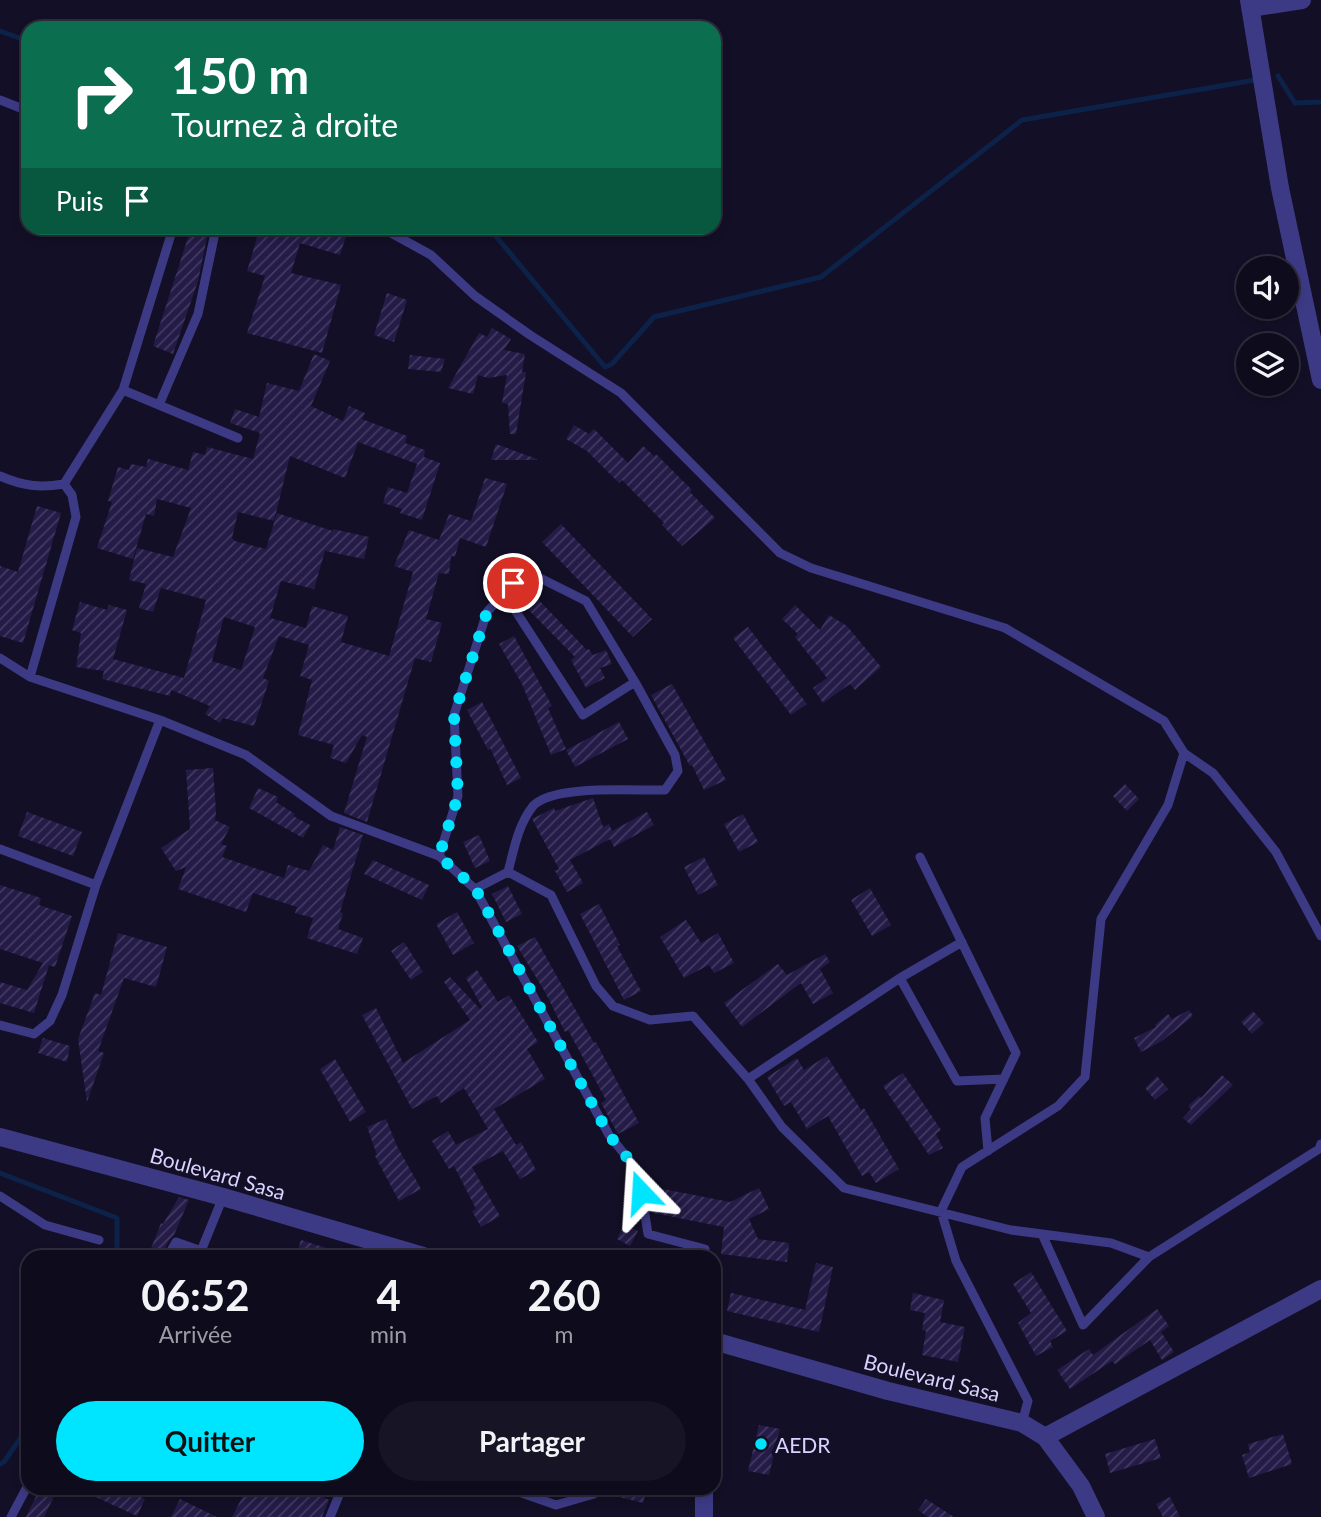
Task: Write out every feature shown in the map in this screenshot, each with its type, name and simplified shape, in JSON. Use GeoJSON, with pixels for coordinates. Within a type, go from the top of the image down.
{"type":"FeatureCollection","features":[{"type":"Feature","properties":{"kind":"street"},"geometry":{"type":"LineString","coordinates":[[1302,0],[1250,4],[1280,188],[1321,380]]}},
{"type":"Feature","properties":{"kind":"street","name":"Boulevard Sasa"},"geometry":{"type":"LineString","coordinates":[[0,1137],[223,1197],[403,1250]]}},
{"type":"Feature","properties":{"kind":"street"},"geometry":{"type":"LineString","coordinates":[[1045,1437],[1321,1289]]}},
{"type":"Feature","properties":{"kind":"street","name":"Boulevard Sasa"},"geometry":{"type":"LineString","coordinates":[[721,1342],[888,1391],[1022,1423],[1045,1437],[1082,1486],[1096,1517]]}},
{"type":"Feature","properties":{"kind":"street"},"geometry":{"type":"LineString","coordinates":[[704,1495],[704,1517]]}},
{"type":"Feature","properties":{"kind":"lane"},"geometry":{"type":"LineString","coordinates":[[0,100],[21,108]]}},
{"type":"Feature","properties":{"kind":"lane"},"geometry":{"type":"LineString","coordinates":[[0,476],[20,485],[43,488],[64,484],[122,390],[171,235]]}},
{"type":"Feature","properties":{"kind":"lane"},"geometry":{"type":"LineString","coordinates":[[159,405],[198,314],[215,235]]}},
{"type":"Feature","properties":{"kind":"lane"},"geometry":{"type":"LineString","coordinates":[[395,235],[431,254],[475,296],[621,393],[780,553],[811,568],[1005,628],[1164,721],[1184,753],[1213,774],[1276,852],[1321,936]]}},
{"type":"Feature","properties":{"kind":"lane"},"geometry":{"type":"LineString","coordinates":[[122,390],[238,438]]}},
{"type":"Feature","properties":{"kind":"lane"},"geometry":{"type":"LineString","coordinates":[[30,677],[76,517],[72,495],[64,484]]}},
{"type":"Feature","properties":{"kind":"lane"},"geometry":{"type":"LineString","coordinates":[[439,856],[458,796],[454,715],[487,612],[513,583],[538,577],[586,600],[675,755],[678,771],[665,790],[564,791],[534,804],[518,831],[508,872]]}},
{"type":"Feature","properties":{"kind":"lane"},"geometry":{"type":"LineString","coordinates":[[504,593],[583,715],[635,682]]}},
{"type":"Feature","properties":{"kind":"lane"},"geometry":{"type":"LineString","coordinates":[[0,658],[30,677],[160,720],[246,755],[331,816],[439,856],[475,888],[609,1135],[638,1171],[648,1234],[705,1249]]}},
{"type":"Feature","properties":{"kind":"lane"},"geometry":{"type":"LineString","coordinates":[[0,1025],[34,1034],[50,1021],[62,995],[96,885],[160,720]]}},
{"type":"Feature","properties":{"kind":"lane"},"geometry":{"type":"LineString","coordinates":[[1022,1423],[1028,1401],[956,1261],[941,1211],[962,1167],[1058,1105],[1085,1077],[1101,919],[1168,805],[1184,753]]}},
{"type":"Feature","properties":{"kind":"lane"},"geometry":{"type":"LineString","coordinates":[[0,849],[96,885]]}},
{"type":"Feature","properties":{"kind":"lane"},"geometry":{"type":"LineString","coordinates":[[920,857],[1016,1053],[985,1118],[988,1151]]}},
{"type":"Feature","properties":{"kind":"lane"},"geometry":{"type":"LineString","coordinates":[[475,888],[508,872]]}},
{"type":"Feature","properties":{"kind":"lane"},"geometry":{"type":"LineString","coordinates":[[508,872],[551,895],[596,986],[613,1006],[650,1020],[693,1016],[748,1079],[782,1127],[844,1188],[1011,1230],[1111,1243],[1149,1257]]}},
{"type":"Feature","properties":{"kind":"lane"},"geometry":{"type":"LineString","coordinates":[[748,1079],[900,978],[962,942]]}},
{"type":"Feature","properties":{"kind":"lane"},"geometry":{"type":"LineString","coordinates":[[900,978],[957,1082],[1004,1079]]}},
{"type":"Feature","properties":{"kind":"lane"},"geometry":{"type":"LineString","coordinates":[[1042,1234],[1083,1325],[1149,1257],[1319,1149],[1321,1144]]}},
{"type":"Feature","properties":{"kind":"lane"},"geometry":{"type":"LineString","coordinates":[[0,1196],[45,1225],[99,1240]]}},
{"type":"Feature","properties":{"kind":"lane"},"geometry":{"type":"LineString","coordinates":[[201,1250],[223,1197]]}},
{"type":"Feature","properties":{"kind":"lane"},"geometry":{"type":"LineString","coordinates":[[171,1250],[176,1242],[198,1250]]}},
{"type":"Feature","properties":{"kind":"lane"},"geometry":{"type":"LineString","coordinates":[[11,1517],[23,1495]]}},
{"type":"Feature","properties":{"kind":"lane"},"geometry":{"type":"LineString","coordinates":[[330,1517],[339,1495]]}},
{"type":"Feature","properties":{"kind":"lane"},"geometry":{"type":"LineString","coordinates":[[527,1495],[556,1505],[591,1495]]}},
{"type":"Feature","properties":{"kind":"building"},"geometry":{"type":"Polygon","coordinates":[[[189,235],[208,235],[198,281],[173,354],[153,346],[189,235]]]}},
{"type":"Feature","properties":{"kind":"building"},"geometry":{"type":"Polygon","coordinates":[[[258,235],[346,235],[340,255],[300,243],[291,273],[341,285],[322,353],[247,333],[265,276],[247,271],[258,235]]]}},
{"type":"Feature","properties":{"kind":"building"},"geometry":{"type":"Polygon","coordinates":[[[387,293],[407,300],[394,342],[374,335],[387,293]]]}},
{"type":"Feature","properties":{"kind":"building"},"geometry":{"type":"Polygon","coordinates":[[[492,328],[511,339],[504,350],[525,354],[522,372],[526,372],[516,434],[510,434],[508,404],[502,403],[507,375],[488,378],[478,375],[473,394],[448,388],[479,333],[487,337],[492,328]]]}},
{"type":"Feature","properties":{"kind":"building"},"geometry":{"type":"Polygon","coordinates":[[[314,354],[330,361],[311,406],[343,421],[349,406],[365,413],[362,419],[407,436],[405,443],[425,450],[424,457],[440,463],[422,520],[400,513],[402,509],[383,503],[388,487],[407,493],[417,464],[358,442],[345,478],[290,456],[274,521],[238,512],[232,538],[266,549],[277,513],[333,531],[369,537],[364,559],[325,551],[314,589],[281,581],[270,618],[306,628],[312,606],[348,616],[341,642],[389,656],[413,572],[394,566],[409,530],[439,540],[449,514],[471,521],[485,478],[507,484],[486,547],[460,538],[455,557],[451,556],[449,574],[439,573],[426,619],[442,623],[431,662],[415,658],[367,822],[344,813],[367,737],[362,735],[346,763],[330,758],[334,745],[298,735],[312,680],[300,676],[309,645],[279,636],[263,678],[269,681],[254,726],[223,718],[220,723],[205,714],[210,706],[171,690],[170,696],[102,679],[104,671],[76,667],[81,633],[72,630],[80,602],[107,610],[109,605],[127,610],[113,659],[184,678],[206,600],[161,588],[153,612],[139,608],[146,584],[129,580],[137,548],[173,557],[191,508],[157,499],[154,516],[146,514],[133,559],[97,548],[112,502],[108,501],[118,467],[129,470],[131,464],[146,467],[148,459],[188,470],[193,452],[205,455],[207,447],[253,459],[260,433],[230,423],[235,409],[259,417],[267,383],[299,391],[314,354]],[[224,617],[212,661],[241,670],[255,627],[224,617]]]}},
{"type":"Feature","properties":{"kind":"building"},"geometry":{"type":"Polygon","coordinates":[[[410,355],[445,359],[441,372],[408,369],[410,355]]]}},
{"type":"Feature","properties":{"kind":"building"},"geometry":{"type":"Polygon","coordinates":[[[574,425],[589,434],[594,429],[628,463],[643,446],[654,456],[656,454],[715,518],[682,546],[662,525],[664,523],[622,480],[619,483],[587,451],[566,439],[574,425]]]}},
{"type":"Feature","properties":{"kind":"building"},"geometry":{"type":"Polygon","coordinates":[[[496,444],[537,459],[537,460],[491,460],[496,444]]]}},
{"type":"Feature","properties":{"kind":"building"},"geometry":{"type":"Polygon","coordinates":[[[37,506],[61,513],[23,643],[0,636],[0,566],[18,572],[37,506]]]}},
{"type":"Feature","properties":{"kind":"building"},"geometry":{"type":"Polygon","coordinates":[[[561,524],[652,619],[633,637],[542,542],[561,524]]]}},
{"type":"Feature","properties":{"kind":"building"},"geometry":{"type":"Polygon","coordinates":[[[529,590],[593,655],[606,650],[612,664],[600,668],[605,678],[586,688],[571,660],[575,657],[519,600],[529,590]]]}},
{"type":"Feature","properties":{"kind":"building"},"geometry":{"type":"Polygon","coordinates":[[[795,605],[820,630],[829,615],[847,626],[881,667],[855,690],[850,684],[823,703],[813,688],[827,678],[795,637],[798,634],[782,619],[795,605]]]}},
{"type":"Feature","properties":{"kind":"building"},"geometry":{"type":"Polygon","coordinates":[[[748,627],[807,704],[791,715],[733,638],[748,627]]]}},
{"type":"Feature","properties":{"kind":"building"},"geometry":{"type":"Polygon","coordinates":[[[514,636],[552,706],[548,708],[566,749],[551,755],[522,684],[499,644],[514,636]]]}},
{"type":"Feature","properties":{"kind":"building"},"geometry":{"type":"Polygon","coordinates":[[[672,684],[726,780],[704,790],[651,695],[672,684]]]}},
{"type":"Feature","properties":{"kind":"building"},"geometry":{"type":"Polygon","coordinates":[[[482,702],[521,778],[507,785],[490,748],[488,750],[467,710],[482,702]]]}},
{"type":"Feature","properties":{"kind":"building"},"geometry":{"type":"Polygon","coordinates":[[[619,722],[628,739],[575,767],[566,750],[619,722]]]}},
{"type":"Feature","properties":{"kind":"building"},"geometry":{"type":"Polygon","coordinates":[[[213,768],[215,820],[230,827],[221,844],[227,846],[222,857],[284,878],[288,865],[309,871],[323,845],[333,850],[340,827],[363,835],[340,912],[343,913],[338,929],[363,938],[357,954],[307,938],[313,918],[295,913],[297,907],[253,893],[246,912],[178,889],[186,867],[176,871],[161,848],[190,829],[186,770],[213,768]]]}},
{"type":"Feature","properties":{"kind":"building"},"geometry":{"type":"Polygon","coordinates":[[[1125,784],[1139,799],[1127,811],[1113,796],[1125,784]]]}},
{"type":"Feature","properties":{"kind":"building"},"geometry":{"type":"Polygon","coordinates":[[[258,788],[278,797],[276,802],[310,825],[303,838],[249,808],[258,788]]]}},
{"type":"Feature","properties":{"kind":"building"},"geometry":{"type":"Polygon","coordinates":[[[593,798],[603,827],[609,824],[612,831],[647,812],[654,825],[614,847],[610,839],[570,860],[583,883],[567,892],[555,871],[559,869],[532,819],[554,808],[555,811],[593,798]]]}},
{"type":"Feature","properties":{"kind":"building"},"geometry":{"type":"Polygon","coordinates":[[[27,812],[82,832],[73,856],[18,836],[27,812]]]}},
{"type":"Feature","properties":{"kind":"building"},"geometry":{"type":"Polygon","coordinates":[[[743,814],[758,842],[739,852],[724,824],[743,814]]]}},
{"type":"Feature","properties":{"kind":"building"},"geometry":{"type":"Polygon","coordinates":[[[479,835],[490,861],[475,868],[463,842],[479,835]]]}},
{"type":"Feature","properties":{"kind":"building"},"geometry":{"type":"Polygon","coordinates":[[[704,857],[718,885],[698,895],[684,867],[704,857]]]}},
{"type":"Feature","properties":{"kind":"building"},"geometry":{"type":"Polygon","coordinates":[[[373,860],[429,885],[422,900],[364,874],[373,860]]]}},
{"type":"Feature","properties":{"kind":"building"},"geometry":{"type":"Polygon","coordinates":[[[0,885],[41,898],[39,905],[72,916],[55,967],[49,965],[34,1013],[0,1003],[0,982],[27,990],[43,963],[0,949],[0,885]]]}},
{"type":"Feature","properties":{"kind":"building"},"geometry":{"type":"Polygon","coordinates":[[[508,886],[522,914],[506,922],[492,894],[508,886]]]}},
{"type":"Feature","properties":{"kind":"building"},"geometry":{"type":"Polygon","coordinates":[[[870,888],[891,925],[872,936],[851,900],[870,888]]]}},
{"type":"Feature","properties":{"kind":"building"},"geometry":{"type":"Polygon","coordinates":[[[599,904],[641,991],[624,1000],[580,914],[599,904]]]}},
{"type":"Feature","properties":{"kind":"building"},"geometry":{"type":"Polygon","coordinates":[[[457,912],[474,943],[453,955],[436,924],[457,912]]]}},
{"type":"Feature","properties":{"kind":"building"},"geometry":{"type":"Polygon","coordinates":[[[686,920],[701,943],[718,933],[734,963],[714,973],[709,965],[684,978],[660,937],[686,920]]]}},
{"type":"Feature","properties":{"kind":"building"},"geometry":{"type":"Polygon","coordinates":[[[118,933],[167,947],[156,987],[124,978],[98,1051],[104,1053],[87,1102],[78,1039],[95,993],[101,995],[118,933]]]}},
{"type":"Feature","properties":{"kind":"building"},"geometry":{"type":"Polygon","coordinates":[[[535,937],[639,1123],[618,1134],[601,1103],[606,1100],[568,1030],[565,1032],[517,946],[535,937]]]}},
{"type":"Feature","properties":{"kind":"building"},"geometry":{"type":"Polygon","coordinates":[[[404,942],[423,972],[411,980],[391,951],[404,942]]]}},
{"type":"Feature","properties":{"kind":"building"},"geometry":{"type":"Polygon","coordinates":[[[825,954],[830,962],[820,969],[833,993],[813,1004],[801,983],[742,1027],[724,1003],[778,964],[787,975],[825,954]]]}},
{"type":"Feature","properties":{"kind":"building"},"geometry":{"type":"Polygon","coordinates":[[[477,970],[498,1002],[509,995],[538,1042],[527,1049],[545,1079],[494,1109],[516,1145],[521,1142],[536,1170],[520,1179],[503,1151],[472,1167],[500,1216],[481,1227],[472,1211],[476,1209],[454,1166],[449,1169],[432,1141],[448,1131],[456,1145],[488,1129],[464,1088],[441,1103],[437,1096],[412,1109],[362,1015],[376,1008],[403,1063],[470,1020],[444,982],[450,977],[480,1009],[482,1007],[466,978],[477,970]]]}},
{"type":"Feature","properties":{"kind":"building"},"geometry":{"type":"Polygon","coordinates":[[[1189,1010],[1193,1016],[1162,1041],[1141,1052],[1134,1038],[1156,1027],[1168,1014],[1172,1019],[1189,1010]]]}},
{"type":"Feature","properties":{"kind":"building"},"geometry":{"type":"Polygon","coordinates":[[[1253,1011],[1264,1023],[1252,1034],[1241,1022],[1253,1011]]]}},
{"type":"Feature","properties":{"kind":"building"},"geometry":{"type":"Polygon","coordinates":[[[43,1038],[70,1046],[67,1062],[38,1053],[43,1038]]]}},
{"type":"Feature","properties":{"kind":"building"},"geometry":{"type":"Polygon","coordinates":[[[827,1056],[861,1110],[864,1108],[899,1169],[876,1183],[869,1172],[862,1176],[828,1116],[807,1129],[791,1102],[784,1106],[767,1077],[797,1058],[804,1070],[827,1056]]]}},
{"type":"Feature","properties":{"kind":"building"},"geometry":{"type":"Polygon","coordinates":[[[335,1059],[366,1112],[350,1122],[320,1069],[335,1059]]]}},
{"type":"Feature","properties":{"kind":"building"},"geometry":{"type":"Polygon","coordinates":[[[903,1073],[941,1130],[936,1134],[943,1148],[929,1155],[883,1086],[903,1073]]]}},
{"type":"Feature","properties":{"kind":"building"},"geometry":{"type":"Polygon","coordinates":[[[1222,1075],[1233,1085],[1191,1125],[1183,1118],[1191,1109],[1188,1106],[1199,1096],[1201,1098],[1222,1075]]]}},
{"type":"Feature","properties":{"kind":"building"},"geometry":{"type":"Polygon","coordinates":[[[1157,1076],[1168,1089],[1155,1100],[1145,1088],[1157,1076]]]}},
{"type":"Feature","properties":{"kind":"building"},"geometry":{"type":"Polygon","coordinates":[[[386,1119],[397,1146],[421,1189],[399,1201],[375,1156],[377,1155],[367,1127],[386,1119]]]}},
{"type":"Feature","properties":{"kind":"building"},"geometry":{"type":"Polygon","coordinates":[[[658,1188],[730,1202],[759,1188],[769,1209],[749,1219],[758,1239],[789,1243],[787,1262],[721,1254],[724,1227],[653,1213],[658,1188]]]}},
{"type":"Feature","properties":{"kind":"building"},"geometry":{"type":"Polygon","coordinates":[[[179,1197],[189,1200],[174,1235],[164,1250],[150,1250],[161,1223],[163,1224],[179,1197]]]}},
{"type":"Feature","properties":{"kind":"building"},"geometry":{"type":"Polygon","coordinates":[[[624,1224],[638,1231],[630,1246],[617,1239],[624,1224]]]}},
{"type":"Feature","properties":{"kind":"building"},"geometry":{"type":"Polygon","coordinates":[[[301,1240],[333,1250],[298,1250],[301,1240]]]}},
{"type":"Feature","properties":{"kind":"building"},"geometry":{"type":"Polygon","coordinates":[[[816,1263],[833,1267],[819,1332],[727,1311],[731,1293],[805,1310],[816,1263]]]}},
{"type":"Feature","properties":{"kind":"building"},"geometry":{"type":"Polygon","coordinates":[[[1031,1272],[1067,1331],[1050,1341],[1053,1347],[1036,1356],[1018,1323],[1031,1313],[1013,1284],[1031,1272]]]}},
{"type":"Feature","properties":{"kind":"building"},"geometry":{"type":"Polygon","coordinates":[[[913,1293],[944,1300],[940,1322],[965,1327],[958,1362],[922,1355],[926,1331],[922,1330],[925,1313],[910,1310],[913,1293]]]}},
{"type":"Feature","properties":{"kind":"building"},"geometry":{"type":"Polygon","coordinates":[[[1157,1309],[1169,1326],[1161,1332],[1174,1352],[1162,1360],[1150,1340],[1115,1364],[1112,1361],[1070,1389],[1057,1370],[1089,1349],[1093,1355],[1157,1309]]]}},
{"type":"Feature","properties":{"kind":"building"},"geometry":{"type":"Polygon","coordinates":[[[759,1425],[780,1429],[769,1475],[748,1471],[759,1425]]]}},
{"type":"Feature","properties":{"kind":"building"},"geometry":{"type":"Polygon","coordinates":[[[1283,1434],[1292,1464],[1249,1478],[1242,1455],[1250,1452],[1248,1444],[1283,1434]]]}},
{"type":"Feature","properties":{"kind":"building"},"geometry":{"type":"Polygon","coordinates":[[[1155,1439],[1161,1458],[1110,1473],[1105,1454],[1155,1439]]]}},
{"type":"Feature","properties":{"kind":"building"},"geometry":{"type":"Polygon","coordinates":[[[37,1495],[55,1495],[44,1517],[26,1517],[37,1495]]]}},
{"type":"Feature","properties":{"kind":"building"},"geometry":{"type":"Polygon","coordinates":[[[91,1495],[136,1495],[145,1499],[137,1516],[91,1495]]]}},
{"type":"Feature","properties":{"kind":"building"},"geometry":{"type":"Polygon","coordinates":[[[243,1495],[319,1495],[329,1500],[322,1517],[232,1517],[243,1495]]]}},
{"type":"Feature","properties":{"kind":"building"},"geometry":{"type":"Polygon","coordinates":[[[611,1495],[645,1495],[643,1503],[611,1495]]]}},
{"type":"Feature","properties":{"kind":"building"},"geometry":{"type":"Polygon","coordinates":[[[1170,1497],[1180,1517],[1163,1517],[1156,1504],[1170,1497]]]}},
{"type":"Feature","properties":{"kind":"building"},"geometry":{"type":"Polygon","coordinates":[[[180,1499],[217,1517],[171,1517],[180,1499]]]}},
{"type":"Feature","properties":{"kind":"building"},"geometry":{"type":"Polygon","coordinates":[[[926,1499],[954,1517],[928,1517],[918,1510],[926,1499]]]}},
{"type":"Feature","properties":{"kind":"waterway"},"geometry":{"type":"LineString","coordinates":[[0,31],[21,38]]}},
{"type":"Feature","properties":{"kind":"waterway"},"geometry":{"type":"LineString","coordinates":[[1278,76],[1295,103],[1321,102]]}},
{"type":"Feature","properties":{"kind":"waterway"},"geometry":{"type":"LineString","coordinates":[[495,235],[605,367],[612,364],[654,317],[821,277],[1022,120],[1255,80]]}},
{"type":"Feature","properties":{"kind":"waterway"},"geometry":{"type":"LineString","coordinates":[[0,1173],[117,1218],[117,1250]]}},
{"type":"Feature","properties":{"kind":"waterway"},"geometry":{"type":"LineString","coordinates":[[0,1464],[21,1437]]}},
{"type":"Feature","properties":{"kind":"place","name":"AEDR"},"geometry":{"type":"Point","coordinates":[761,1444]}},
{"type":"Feature","properties":{"kind":"route"},"geometry":{"type":"LineString","coordinates":[[513,583],[487,612],[454,715],[458,796],[439,856],[475,888],[609,1135],[638,1171],[641,1192]]}}]}
